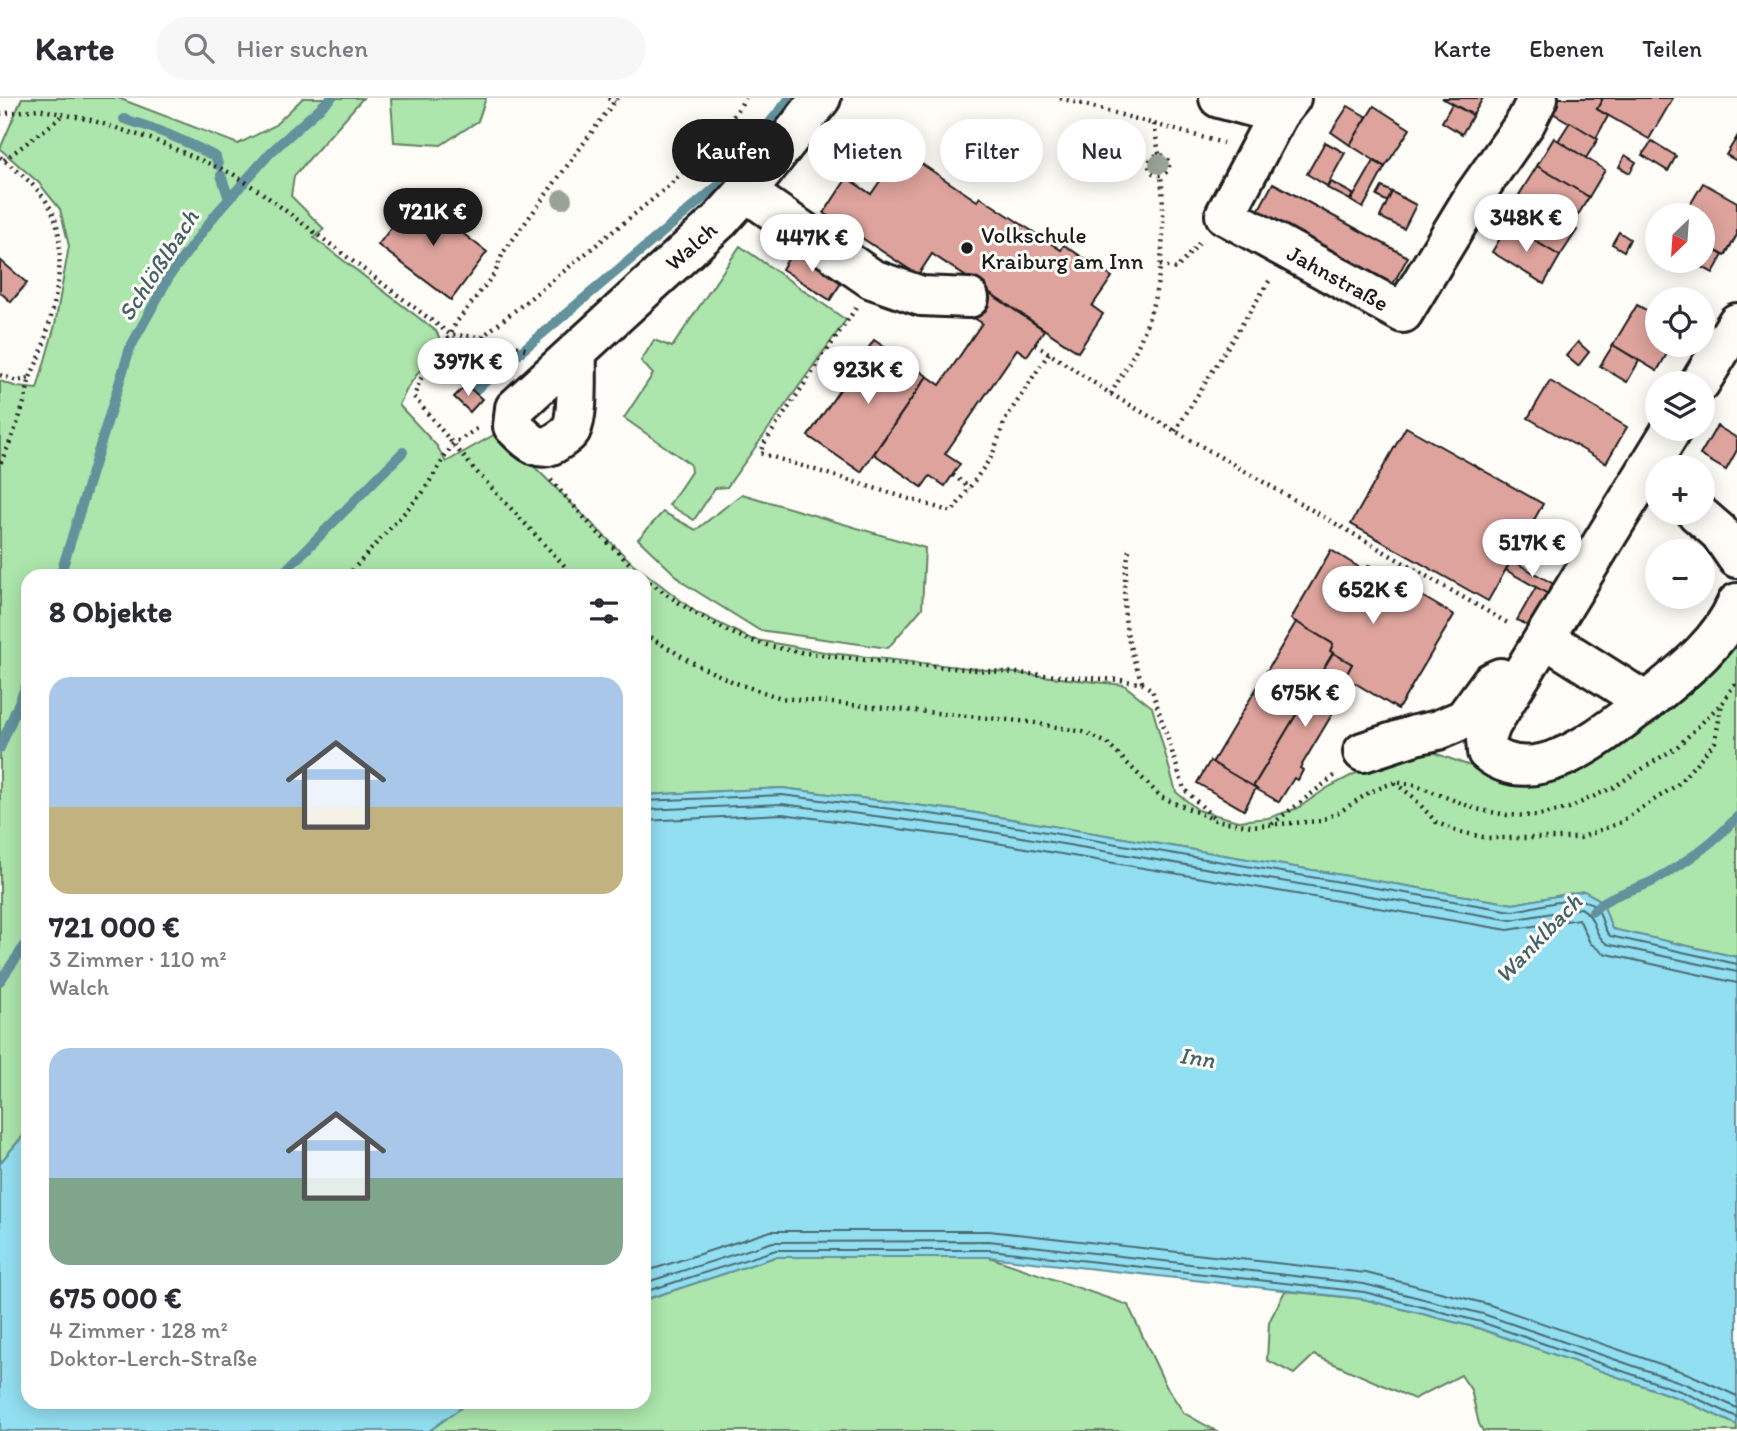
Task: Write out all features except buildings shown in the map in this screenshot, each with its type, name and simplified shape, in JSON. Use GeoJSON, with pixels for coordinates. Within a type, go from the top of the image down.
{"type":"FeatureCollection","features":[{"type":"Feature","properties":{"kind":"street","name":"Walch"},"geometry":{"type":"LineString","coordinates":[[539,448],[513,426],[515,408],[720,220],[746,192],[821,98]]}},
{"type":"Feature","properties":{"kind":"street"},"geometry":{"type":"LineString","coordinates":[[1219,98],[1285,106],[1225,215]]}},
{"type":"Feature","properties":{"kind":"street","name":"Jahnstraße"},"geometry":{"type":"LineString","coordinates":[[1225,215],[1403,313],[1474,196],[1526,122],[1538,98]]}},
{"type":"Feature","properties":{"kind":"street"},"geometry":{"type":"LineString","coordinates":[[746,192],[872,279],[921,296],[969,298]]}},
{"type":"Feature","properties":{"kind":"street"},"geometry":{"type":"LineString","coordinates":[[1707,371],[1737,323]]}},
{"type":"Feature","properties":{"kind":"street"},"geometry":{"type":"LineString","coordinates":[[1645,485],[1491,726],[1486,739],[1488,752],[1499,762],[1535,767],[1575,751],[1603,734],[1672,681],[1723,631],[1737,603]]}},
{"type":"Feature","properties":{"kind":"street"},"geometry":{"type":"LineString","coordinates":[[1711,525],[1737,558]]}},
{"type":"Feature","properties":{"kind":"street"},"geometry":{"type":"LineString","coordinates":[[1538,650],[1646,702]]}},
{"type":"Feature","properties":{"kind":"street"},"geometry":{"type":"LineString","coordinates":[[1363,752],[1438,730],[1464,719],[1491,682],[1538,650]]}},
{"type":"Feature","properties":{"kind":"path"},"geometry":{"type":"LineString","coordinates":[[568,569],[538,539],[414,397],[420,380],[452,335],[455,324],[495,273],[503,253],[616,100],[608,98]]}},
{"type":"Feature","properties":{"kind":"path"},"geometry":{"type":"LineString","coordinates":[[482,337],[702,156],[730,124],[746,98]]}},
{"type":"Feature","properties":{"kind":"path"},"geometry":{"type":"LineString","coordinates":[[1060,98],[1258,153]]}},
{"type":"Feature","properties":{"kind":"path"},"geometry":{"type":"LineString","coordinates":[[0,114],[38,109],[65,115],[154,140],[233,174],[262,192],[452,335],[482,337],[534,352]]}},
{"type":"Feature","properties":{"kind":"path"},"geometry":{"type":"LineString","coordinates":[[0,464],[9,446],[26,399],[30,378],[40,356],[60,257],[58,231],[51,210],[38,192],[2,159],[65,115]]}},
{"type":"Feature","properties":{"kind":"path"},"geometry":{"type":"LineString","coordinates":[[1153,123],[1159,154]]}},
{"type":"Feature","properties":{"kind":"path"},"geometry":{"type":"LineString","coordinates":[[1159,154],[1167,156],[1170,164],[1168,172],[1160,175],[1154,174],[1149,162],[1153,156],[1159,154]]}},
{"type":"Feature","properties":{"kind":"path"},"geometry":{"type":"LineString","coordinates":[[1111,394],[1140,341],[1152,304],[1160,265],[1164,213],[1160,175]]}},
{"type":"Feature","properties":{"kind":"path"},"geometry":{"type":"LineString","coordinates":[[1160,265],[1177,269],[1225,215]]}},
{"type":"Feature","properties":{"kind":"path"},"geometry":{"type":"LineString","coordinates":[[1175,431],[1288,250]]}},
{"type":"Feature","properties":{"kind":"path"},"geometry":{"type":"LineString","coordinates":[[872,279],[850,318],[763,444],[760,453],[952,512],[992,456],[1005,420],[1049,353]]}},
{"type":"Feature","properties":{"kind":"path"},"geometry":{"type":"LineString","coordinates":[[1035,344],[1111,394],[1538,650]]}},
{"type":"Feature","properties":{"kind":"path"},"geometry":{"type":"LineString","coordinates":[[0,375],[17,381],[30,378]]}},
{"type":"Feature","properties":{"kind":"path"},"geometry":{"type":"LineString","coordinates":[[353,569],[423,492],[453,444]]}},
{"type":"Feature","properties":{"kind":"path"},"geometry":{"type":"LineString","coordinates":[[539,448],[544,472],[595,530],[635,569]]}},
{"type":"Feature","properties":{"kind":"path"},"geometry":{"type":"LineString","coordinates":[[953,475],[970,488]]}},
{"type":"Feature","properties":{"kind":"path"},"geometry":{"type":"LineString","coordinates":[[1129,550],[1123,585],[1123,617],[1136,668],[1143,684]]}},
{"type":"Feature","properties":{"kind":"path"},"geometry":{"type":"LineString","coordinates":[[651,583],[685,608],[741,637],[788,649],[963,670],[1121,680],[1143,684],[1152,691],[1184,789],[1215,820]]}},
{"type":"Feature","properties":{"kind":"path"},"geometry":{"type":"LineString","coordinates":[[651,639],[716,674],[781,698],[1030,722],[1083,732],[1107,743],[1161,797],[1215,820],[1251,826],[1271,825],[1363,752]]}},
{"type":"Feature","properties":{"kind":"path"},"geometry":{"type":"LineString","coordinates":[[1395,782],[1436,822],[1456,831],[1487,838],[1580,838],[1619,823],[1677,785],[1715,742],[1723,702]]}},
{"type":"Feature","properties":{"kind":"green space"},"geometry":{"type":"Polygon","coordinates":[[[22,98],[118,98],[238,144],[274,126],[303,98],[363,98],[294,176],[291,196],[324,229],[314,238],[436,331],[441,341],[408,387],[399,405],[437,446],[446,462],[499,432],[640,569],[21,569],[21,1138],[0,1163],[0,381],[17,387],[37,389],[55,325],[69,246],[60,209],[39,183],[0,149],[22,98]]]}},
{"type":"Feature","properties":{"kind":"green space"},"geometry":{"type":"Polygon","coordinates":[[[486,98],[478,121],[441,145],[394,142],[391,99],[486,98]]]}},
{"type":"Feature","properties":{"kind":"green space"},"geometry":{"type":"Polygon","coordinates":[[[740,246],[846,320],[727,487],[715,488],[694,520],[669,505],[691,472],[690,464],[624,418],[653,374],[641,361],[654,340],[672,347],[740,246]]]}},
{"type":"Feature","properties":{"kind":"green space"},"geometry":{"type":"Polygon","coordinates":[[[742,494],[925,548],[922,608],[888,648],[759,630],[685,584],[638,539],[663,512],[696,530],[742,494]]]}},
{"type":"Feature","properties":{"kind":"green space"},"geometry":{"type":"Polygon","coordinates":[[[651,578],[696,612],[751,639],[830,653],[1124,685],[1152,707],[1176,792],[1198,810],[1238,821],[1268,818],[1298,808],[1327,788],[1385,758],[1432,752],[1528,787],[1591,760],[1737,631],[1737,957],[1612,929],[1602,901],[1584,891],[1513,904],[970,812],[782,788],[651,795],[651,578]]]}},
{"type":"Feature","properties":{"kind":"green space"},"geometry":{"type":"Polygon","coordinates":[[[775,1257],[989,1257],[1128,1305],[1166,1386],[1184,1413],[1216,1431],[429,1431],[459,1409],[651,1409],[651,1298],[775,1257]]]}},
{"type":"Feature","properties":{"kind":"green space"},"geometry":{"type":"Polygon","coordinates":[[[1285,1291],[1363,1299],[1478,1328],[1681,1399],[1737,1425],[1737,1431],[1483,1431],[1471,1390],[1461,1375],[1414,1399],[1314,1355],[1294,1374],[1267,1360],[1269,1322],[1285,1291]]]}},
{"type":"Feature","properties":{"kind":"water","name":"Inn"},"geometry":{"type":"Polygon","coordinates":[[[782,788],[970,812],[1513,904],[1584,891],[1602,901],[1612,929],[1737,957],[1737,1425],[1681,1399],[1478,1328],[1363,1299],[989,1257],[775,1257],[651,1298],[651,795],[782,788]]]}},
{"type":"Feature","properties":{"kind":"water"},"geometry":{"type":"Polygon","coordinates":[[[21,1138],[21,1409],[459,1409],[429,1431],[0,1431],[0,1163],[21,1138]]]}},
{"type":"Feature","properties":{"kind":"waterway","name":"Schlößlbach"},"geometry":{"type":"LineString","coordinates":[[62,569],[130,348],[170,275],[215,215],[271,152],[331,98]]}},
{"type":"Feature","properties":{"kind":"waterway"},"geometry":{"type":"LineString","coordinates":[[473,392],[720,184],[790,98]]}},
{"type":"Feature","properties":{"kind":"waterway"},"geometry":{"type":"LineString","coordinates":[[124,119],[159,131],[216,157],[218,165]]}},
{"type":"Feature","properties":{"kind":"waterway"},"geometry":{"type":"LineString","coordinates":[[221,175],[229,199]]}},
{"type":"Feature","properties":{"kind":"waterway"},"geometry":{"type":"LineString","coordinates":[[287,569],[403,452]]}},
{"type":"Feature","properties":{"kind":"waterway","name":"Schlößlbach"},"geometry":{"type":"LineString","coordinates":[[0,748],[21,698]]}},
{"type":"Feature","properties":{"kind":"waterway","name":"Wanklbach"},"geometry":{"type":"LineString","coordinates":[[1593,911],[1607,900],[1647,884],[1677,866],[1709,843],[1737,817]]}},
{"type":"Feature","properties":{"kind":"waterway"},"geometry":{"type":"LineString","coordinates":[[0,981],[21,951]]}},
{"type":"Feature","properties":{"kind":"place","name":"Volkschule Kraiburg am Inn"},"geometry":{"type":"Point","coordinates":[967,248]}}]}
